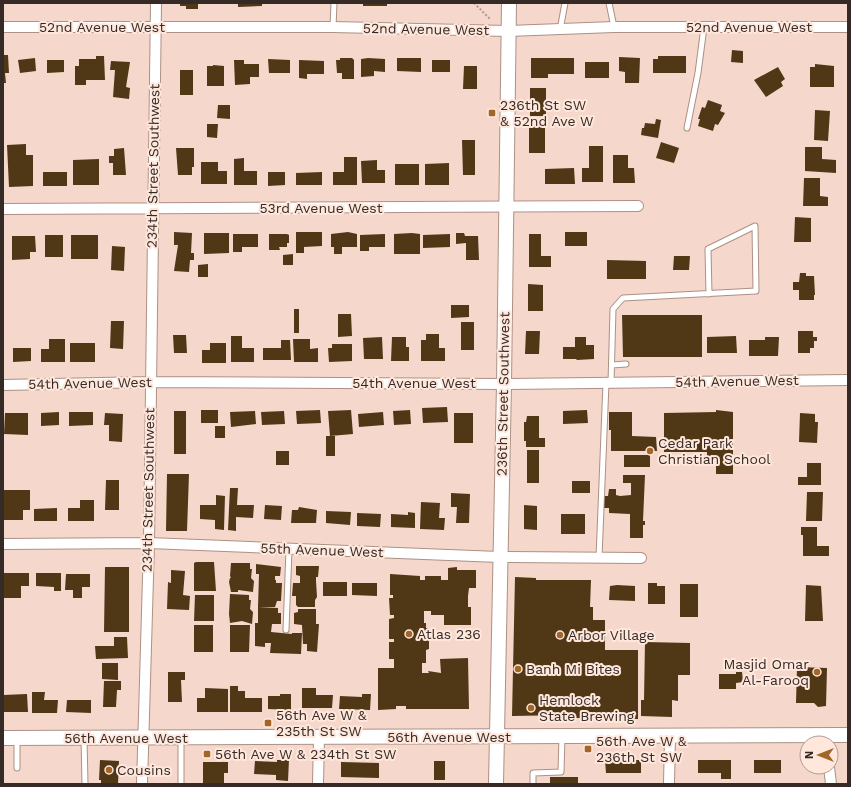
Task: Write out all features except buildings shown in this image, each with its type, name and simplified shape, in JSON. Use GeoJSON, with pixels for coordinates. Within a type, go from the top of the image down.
{"type":"FeatureCollection","features":[{"type":"Feature","properties":{"kind":"main road","name":"236th Street Southwest"},"geometry":{"type":"LineString","coordinates":[[496,784],[499,557],[504,384],[508,3]]}},
{"type":"Feature","properties":{"kind":"main road","name":"56th Avenue West"},"geometry":{"type":"LineString","coordinates":[[3,738],[84,737],[181,739],[670,736],[799,738]]}},
{"type":"Feature","properties":{"kind":"street","name":"234th Street Southwest"},"geometry":{"type":"LineString","coordinates":[[142,784],[148,543],[156,3]]}},
{"type":"Feature","properties":{"kind":"street","name":"52nd Avenue West"},"geometry":{"type":"LineString","coordinates":[[3,27],[333,27],[508,31],[614,27],[848,27]]}},
{"type":"Feature","properties":{"kind":"street","name":"53rd Avenue West"},"geometry":{"type":"LineString","coordinates":[[3,209],[505,208],[638,206]]}},
{"type":"Feature","properties":{"kind":"street","name":"54th Avenue West"},"geometry":{"type":"LineString","coordinates":[[3,384],[150,382],[504,384],[848,380]]}},
{"type":"Feature","properties":{"kind":"street","name":"55th Avenue West"},"geometry":{"type":"LineString","coordinates":[[3,544],[148,543],[499,557],[642,558]]}},
{"type":"Feature","properties":{"kind":"street"},"geometry":{"type":"LineString","coordinates":[[669,784],[670,736]]}},
{"type":"Feature","properties":{"kind":"street"},"geometry":{"type":"LineString","coordinates":[[318,784],[319,737]]}},
{"type":"Feature","properties":{"kind":"lane"},"geometry":{"type":"LineString","coordinates":[[333,27],[334,3]]}},
{"type":"Feature","properties":{"kind":"lane"},"geometry":{"type":"LineString","coordinates":[[560,30],[565,3]]}},
{"type":"Feature","properties":{"kind":"lane"},"geometry":{"type":"LineString","coordinates":[[609,3],[614,27]]}},
{"type":"Feature","properties":{"kind":"lane"},"geometry":{"type":"LineString","coordinates":[[687,128],[698,72],[704,27]]}},
{"type":"Feature","properties":{"kind":"lane"},"geometry":{"type":"LineString","coordinates":[[599,558],[609,383],[612,365],[613,309],[623,298],[709,294],[756,291],[754,226],[708,249],[709,294]]}},
{"type":"Feature","properties":{"kind":"lane"},"geometry":{"type":"LineString","coordinates":[[612,365],[626,364]]}},
{"type":"Feature","properties":{"kind":"lane"},"geometry":{"type":"LineString","coordinates":[[286,630],[289,549]]}},
{"type":"Feature","properties":{"kind":"lane"},"geometry":{"type":"LineString","coordinates":[[533,784],[533,773],[561,772],[562,736]]}},
{"type":"Feature","properties":{"kind":"lane"},"geometry":{"type":"LineString","coordinates":[[84,737],[85,784]]}},
{"type":"Feature","properties":{"kind":"lane"},"geometry":{"type":"LineString","coordinates":[[17,738],[17,768]]}},
{"type":"Feature","properties":{"kind":"lane"},"geometry":{"type":"LineString","coordinates":[[181,739],[181,784]]}},
{"type":"Feature","properties":{"kind":"path"},"geometry":{"type":"LineString","coordinates":[[474,3],[490,20]]}},
{"type":"Feature","properties":{"kind":"place","name":"236th St SW & 52nd Ave W"},"geometry":{"type":"Point","coordinates":[492,113]}},
{"type":"Feature","properties":{"kind":"place","name":"Cedar Park Christian School"},"geometry":{"type":"Point","coordinates":[650,451]}},
{"type":"Feature","properties":{"kind":"place","name":"Atlas 236"},"geometry":{"type":"Point","coordinates":[409,634]}},
{"type":"Feature","properties":{"kind":"place","name":"Arbor Village"},"geometry":{"type":"Point","coordinates":[560,635]}},
{"type":"Feature","properties":{"kind":"place","name":"Banh Mi Bites"},"geometry":{"type":"Point","coordinates":[518,669]}},
{"type":"Feature","properties":{"kind":"place","name":"Masjid Omar Al-Farooq"},"geometry":{"type":"Point","coordinates":[817,672]}},
{"type":"Feature","properties":{"kind":"place","name":"Hemlock State Brewing"},"geometry":{"type":"Point","coordinates":[531,708]}},
{"type":"Feature","properties":{"kind":"place","name":"56th Ave W & 235th St SW"},"geometry":{"type":"Point","coordinates":[268,723]}},
{"type":"Feature","properties":{"kind":"place","name":"56th Ave W & 236th St SW"},"geometry":{"type":"Point","coordinates":[588,749]}},
{"type":"Feature","properties":{"kind":"place","name":"56th Ave W & 234th St SW"},"geometry":{"type":"Point","coordinates":[207,754]}},
{"type":"Feature","properties":{"kind":"place","name":"Cousins"},"geometry":{"type":"Point","coordinates":[109,770]}}]}
